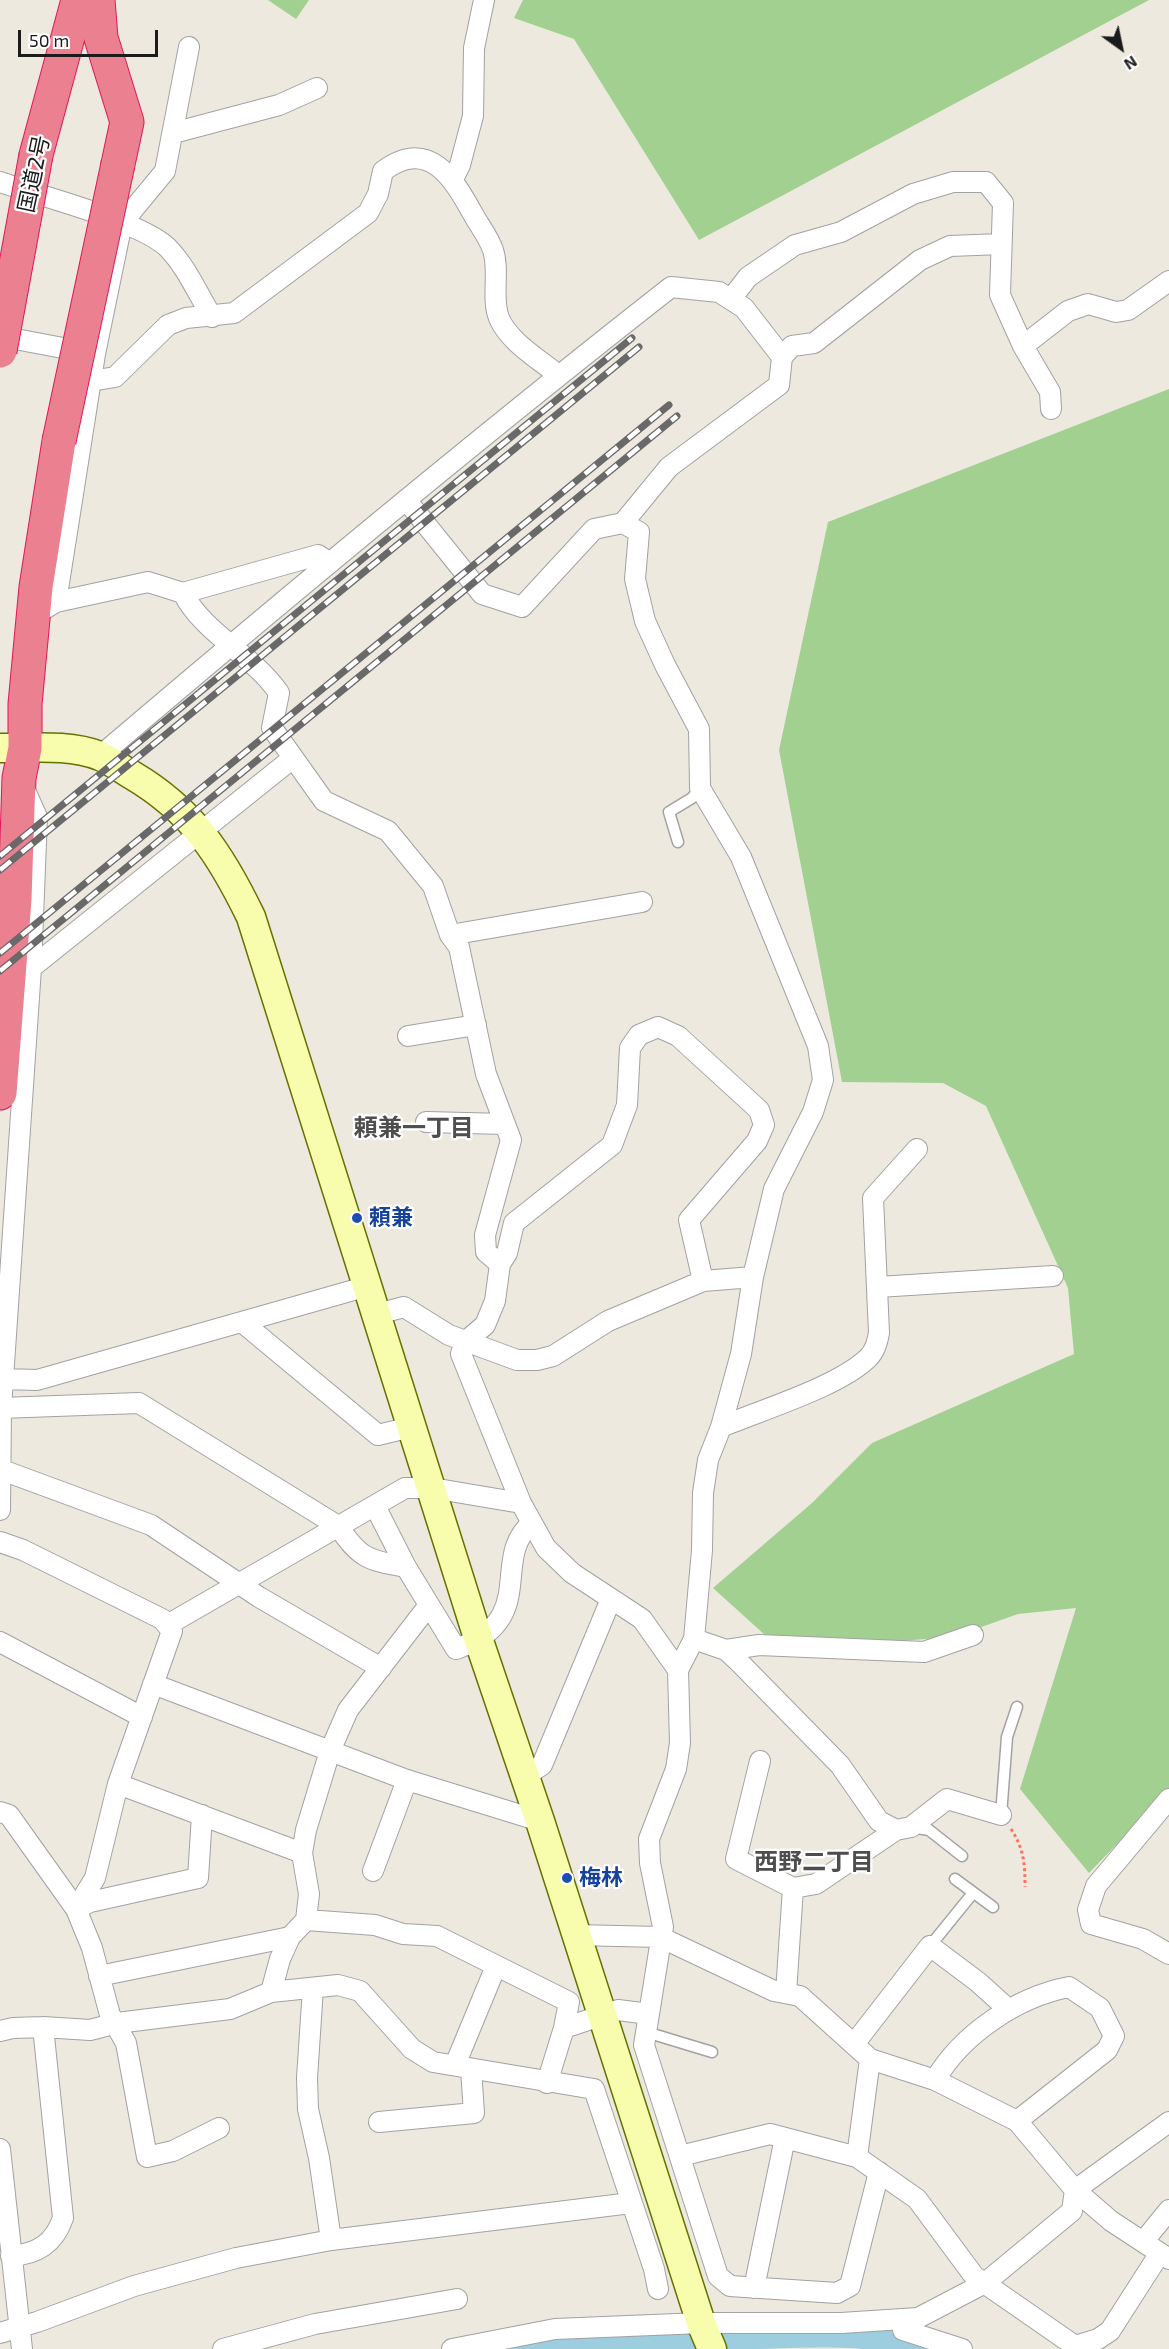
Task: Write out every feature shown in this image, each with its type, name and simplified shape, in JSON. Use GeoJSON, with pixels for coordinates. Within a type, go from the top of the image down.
{"type":"FeatureCollection","features":[{"type":"Feature","properties":{"kind":"highway","name":"国道2号"},"geometry":{"type":"LineString","coordinates":[[0,351],[28,152],[61,62],[78,0]]}},
{"type":"Feature","properties":{"kind":"highway"},"geometry":{"type":"LineString","coordinates":[[0,1093],[6,1045],[15,899],[15,758],[45,608],[36,586],[59,441],[127,122],[101,38],[98,0]]}},
{"type":"Feature","properties":{"kind":"highway"},"geometry":{"type":"LineString","coordinates":[[0,232],[28,152]]}},
{"type":"Feature","properties":{"kind":"street"},"geometry":{"type":"LineString","coordinates":[[453,179],[460,165],[473,116],[474,48],[484,0]]}},
{"type":"Feature","properties":{"kind":"street"},"geometry":{"type":"LineString","coordinates":[[189,47],[165,171],[122,223],[45,608],[148,582],[183,593],[318,555],[330,563]]}},
{"type":"Feature","properties":{"kind":"street"},"geometry":{"type":"LineString","coordinates":[[173,134],[279,105],[317,88]]}},
{"type":"Feature","properties":{"kind":"street"},"geometry":{"type":"LineString","coordinates":[[91,381],[115,377],[168,325],[186,318],[234,314],[368,213],[378,194],[383,171],[393,164],[417,159],[438,165],[453,179],[494,250],[498,317],[509,335],[558,375]]}},
{"type":"Feature","properties":{"kind":"street"},"geometry":{"type":"LineString","coordinates":[[0,182],[122,223],[166,247],[183,269],[212,317]]}},
{"type":"Feature","properties":{"kind":"street"},"geometry":{"type":"LineString","coordinates":[[731,299],[748,277],[795,245],[841,232],[913,194],[953,182],[986,182],[1003,203],[1000,295],[1023,346],[1050,392],[1051,409]]}},
{"type":"Feature","properties":{"kind":"street"},"geometry":{"type":"LineString","coordinates":[[623,524],[669,467],[779,385],[782,357],[792,346],[814,343],[920,260],[950,246],[1001,244]]}},
{"type":"Feature","properties":{"kind":"street"},"geometry":{"type":"LineString","coordinates":[[1023,346],[1068,311],[1088,304],[1116,312],[1128,310],[1169,280]]}},
{"type":"Feature","properties":{"kind":"street"},"geometry":{"type":"LineString","coordinates":[[100,756],[231,644],[558,375],[671,287],[719,292],[731,299],[744,308],[782,357]]}},
{"type":"Feature","properties":{"kind":"street"},"geometry":{"type":"LineString","coordinates":[[0,336],[95,354]]}},
{"type":"Feature","properties":{"kind":"street"},"geometry":{"type":"LineString","coordinates":[[407,501],[483,594],[522,607],[594,529],[623,524],[639,532],[635,579],[645,621],[699,729],[700,788],[741,857],[818,1046],[823,1080],[813,1112],[774,1189],[753,1277],[741,1354],[721,1427],[708,1460],[703,1492],[702,1550],[694,1639],[678,1670],[680,1743],[676,1769],[649,1839],[650,1863],[663,1927],[644,2045],[718,2276],[730,2286],[837,2293],[850,2286],[879,2172]]}},
{"type":"Feature","properties":{"kind":"street"},"geometry":{"type":"LineString","coordinates":[[183,593],[193,612],[267,675],[279,693],[272,728],[324,801],[388,831],[432,886],[450,934],[459,947],[486,1074],[511,1140],[485,1235],[486,1252],[500,1264]]}},
{"type":"Feature","properties":{"kind":"street"},"geometry":{"type":"LineString","coordinates":[[0,1510],[8,1196],[31,968],[38,817],[15,758],[61,748],[100,756],[148,784],[177,806],[201,831],[228,869],[251,917],[479,1641],[540,1821],[701,2323],[712,2349]]}},
{"type":"Feature","properties":{"kind":"street"},"geometry":{"type":"LineString","coordinates":[[31,968],[293,758]]}},
{"type":"Feature","properties":{"kind":"street"},"geometry":{"type":"LineString","coordinates":[[450,934],[642,902]]}},
{"type":"Feature","properties":{"kind":"street"},"geometry":{"type":"LineString","coordinates":[[408,1036],[476,1025]]}},
{"type":"Feature","properties":{"kind":"street"},"geometry":{"type":"LineString","coordinates":[[678,1670],[642,1619],[572,1573],[546,1548],[521,1503],[461,1354],[465,1342],[485,1325],[495,1301],[500,1264],[507,1253],[514,1223],[612,1145],[627,1104],[630,1048],[639,1035],[658,1027],[678,1036],[759,1110],[764,1125],[757,1141],[689,1220],[703,1281]]}},
{"type":"Feature","properties":{"kind":"street"},"geometry":{"type":"LineString","coordinates":[[426,1122],[505,1124]]}},
{"type":"Feature","properties":{"kind":"street"},"geometry":{"type":"LineString","coordinates":[[721,1427],[844,1375],[867,1359],[875,1350],[879,1333],[873,1198],[918,1149]]}},
{"type":"Feature","properties":{"kind":"street"},"geometry":{"type":"LineString","coordinates":[[878,1287],[1053,1276]]}},
{"type":"Feature","properties":{"kind":"street"},"geometry":{"type":"LineString","coordinates":[[376,1314],[404,1307],[449,1335],[517,1360],[553,1356],[608,1322],[703,1281],[753,1277]]}},
{"type":"Feature","properties":{"kind":"street"},"geometry":{"type":"LineString","coordinates":[[3,1379],[37,1380],[368,1286]]}},
{"type":"Feature","properties":{"kind":"street"},"geometry":{"type":"LineString","coordinates":[[243,1322],[378,1435],[411,1426]]}},
{"type":"Feature","properties":{"kind":"street"},"geometry":{"type":"LineString","coordinates":[[1,1408],[139,1402],[338,1526],[352,1547],[372,1561],[406,1567]]}},
{"type":"Feature","properties":{"kind":"street"},"geometry":{"type":"LineString","coordinates":[[2,1470],[151,1525],[258,1597],[381,1668]]}},
{"type":"Feature","properties":{"kind":"street"},"geometry":{"type":"LineString","coordinates":[[169,1624],[405,1488],[432,1488],[521,1503]]}},
{"type":"Feature","properties":{"kind":"street"},"geometry":{"type":"LineString","coordinates":[[375,1506],[406,1567],[456,1649],[479,1641],[505,1613],[520,1533],[532,1523]]}},
{"type":"Feature","properties":{"kind":"street"},"geometry":{"type":"LineString","coordinates":[[0,1542],[23,1550],[162,1618],[172,1630],[118,1784],[95,1878],[83,1902]]}},
{"type":"Feature","properties":{"kind":"street"},"geometry":{"type":"LineString","coordinates":[[525,1776],[542,1765],[611,1599]]}},
{"type":"Feature","properties":{"kind":"street"},"geometry":{"type":"LineString","coordinates":[[271,1992],[280,1959],[290,1937],[306,1920],[309,1894],[302,1852],[306,1830],[330,1751],[348,1710],[429,1605]]}},
{"type":"Feature","properties":{"kind":"street"},"geometry":{"type":"LineString","coordinates":[[726,1650],[759,1645],[924,1652],[973,1635]]}},
{"type":"Feature","properties":{"kind":"street"},"geometry":{"type":"LineString","coordinates":[[694,1639],[726,1650],[840,1765],[879,1821],[904,1829]]}},
{"type":"Feature","properties":{"kind":"street"},"geometry":{"type":"LineString","coordinates":[[0,1642],[142,1717]]}},
{"type":"Feature","properties":{"kind":"street"},"geometry":{"type":"LineString","coordinates":[[153,1684],[407,1780],[540,1821]]}},
{"type":"Feature","properties":{"kind":"street"},"geometry":{"type":"LineString","coordinates":[[760,1761],[736,1859],[793,1887],[816,1884],[947,1799],[1002,1815]]}},
{"type":"Feature","properties":{"kind":"street"},"geometry":{"type":"LineString","coordinates":[[372,1871],[407,1780]]}},
{"type":"Feature","properties":{"kind":"street"},"geometry":{"type":"LineString","coordinates":[[118,1784],[302,1852]]}},
{"type":"Feature","properties":{"kind":"street"},"geometry":{"type":"LineString","coordinates":[[1169,1799],[1096,1886],[1088,1910],[1091,1924],[1143,1939],[1169,1954]]}},
{"type":"Feature","properties":{"kind":"street"},"geometry":{"type":"LineString","coordinates":[[0,1812],[9,1815],[83,1902],[110,2015],[117,2023],[126,2043],[147,2157],[173,2151],[219,2128]]}},
{"type":"Feature","properties":{"kind":"street"},"geometry":{"type":"LineString","coordinates":[[83,1902],[198,1878],[202,1815]]}},
{"type":"Feature","properties":{"kind":"street"},"geometry":{"type":"LineString","coordinates":[[786,1993],[793,1887]]}},
{"type":"Feature","properties":{"kind":"street"},"geometry":{"type":"LineString","coordinates":[[306,1920],[375,1925],[403,1934],[437,1936],[569,2002],[548,2083]]}},
{"type":"Feature","properties":{"kind":"street"},"geometry":{"type":"LineString","coordinates":[[575,1935],[660,1937],[774,1991],[800,1996],[870,2059],[935,2080],[1017,2121],[1075,2190],[1111,2221],[1157,2251]]}},
{"type":"Feature","properties":{"kind":"street"},"geometry":{"type":"LineString","coordinates":[[99,1976],[290,1937]]}},
{"type":"Feature","properties":{"kind":"street"},"geometry":{"type":"LineString","coordinates":[[854,2044],[930,1946],[1008,2008]]}},
{"type":"Feature","properties":{"kind":"street"},"geometry":{"type":"LineString","coordinates":[[380,2122],[474,2113],[463,2067],[496,1966]]}},
{"type":"Feature","properties":{"kind":"street"},"geometry":{"type":"LineString","coordinates":[[0,2031],[43,2027],[90,2030],[117,2023],[230,2009],[271,1992],[338,1985],[360,1991],[412,2049],[433,2062],[594,2089],[654,2269],[658,2289]]}},
{"type":"Feature","properties":{"kind":"street"},"geometry":{"type":"LineString","coordinates":[[935,2080],[947,2060],[1008,2008],[1047,1991],[1069,1987],[1100,2008],[1114,2036],[1107,2050],[1017,2121]]}},
{"type":"Feature","properties":{"kind":"street"},"geometry":{"type":"LineString","coordinates":[[313,1988],[308,2109],[319,2157],[331,2240]]}},
{"type":"Feature","properties":{"kind":"street"},"geometry":{"type":"LineString","coordinates":[[564,2028],[618,2010],[647,2023]]}},
{"type":"Feature","properties":{"kind":"street"},"geometry":{"type":"LineString","coordinates":[[11,2256],[40,2250],[57,2234],[63,2218],[43,2027]]}},
{"type":"Feature","properties":{"kind":"street"},"geometry":{"type":"LineString","coordinates":[[857,2157],[870,2059]]}},
{"type":"Feature","properties":{"kind":"street"},"geometry":{"type":"LineString","coordinates":[[452,2349],[555,2329],[701,2323],[841,2323],[918,2318],[986,2283],[1072,2211],[1075,2190],[1169,2122]]}},
{"type":"Feature","properties":{"kind":"street"},"geometry":{"type":"LineString","coordinates":[[680,2156],[770,2134],[857,2157],[917,2199],[974,2276],[1075,2346],[1098,2339],[1110,2331],[1157,2251],[1169,2210]]}},
{"type":"Feature","properties":{"kind":"street"},"geometry":{"type":"LineString","coordinates":[[754,2288],[785,2138]]}},
{"type":"Feature","properties":{"kind":"street"},"geometry":{"type":"LineString","coordinates":[[0,2149],[11,2256],[9,2329],[22,2349]]}},
{"type":"Feature","properties":{"kind":"street"},"geometry":{"type":"LineString","coordinates":[[9,2329],[37,2322],[134,2286],[236,2258],[331,2240],[631,2203]]}},
{"type":"Feature","properties":{"kind":"street"},"geometry":{"type":"LineString","coordinates":[[223,2349],[315,2324],[456,2299]]}},
{"type":"Feature","properties":{"kind":"street"},"geometry":{"type":"LineString","coordinates":[[902,2319],[903,2330],[962,2349]]}},
{"type":"Feature","properties":{"kind":"lane"},"geometry":{"type":"LineString","coordinates":[[678,842],[669,812],[692,798],[700,788]]}},
{"type":"Feature","properties":{"kind":"lane"},"geometry":{"type":"LineString","coordinates":[[1002,1815],[1007,1737],[1017,1707]]}},
{"type":"Feature","properties":{"kind":"lane"},"geometry":{"type":"LineString","coordinates":[[904,1829],[929,1830],[962,1856]]}},
{"type":"Feature","properties":{"kind":"lane"},"geometry":{"type":"LineString","coordinates":[[955,1879],[993,1907]]}},
{"type":"Feature","properties":{"kind":"lane"},"geometry":{"type":"LineString","coordinates":[[930,1946],[973,1893]]}},
{"type":"Feature","properties":{"kind":"lane"},"geometry":{"type":"LineString","coordinates":[[647,2023],[712,2052]]}},
{"type":"Feature","properties":{"kind":"path"},"geometry":{"type":"LineString","coordinates":[[1002,1815],[1019,1841],[1026,1861],[1024,1887]]}},
{"type":"Feature","properties":{"kind":"green space"},"geometry":{"type":"Polygon","coordinates":[[[268,0],[309,0],[296,19],[268,0]]]}},
{"type":"Feature","properties":{"kind":"green space"},"geometry":{"type":"Polygon","coordinates":[[[523,0],[1149,0],[699,240],[574,39],[514,18],[523,0]]]}},
{"type":"Feature","properties":{"kind":"green space"},"geometry":{"type":"Polygon","coordinates":[[[1169,389],[1169,1790],[1089,1873],[1020,1789],[1076,1608],[1018,1614],[953,1637],[858,1644],[765,1635],[713,1588],[812,1503],[872,1443],[1074,1354],[1068,1288],[986,1106],[943,1083],[842,1082],[779,750],[828,522],[1169,389]]]}},
{"type":"Feature","properties":{"kind":"waterway"},"geometry":{"type":"LineString","coordinates":[[499,2349],[526,2343],[584,2336],[807,2331],[883,2335],[931,2349]]}},
{"type":"Feature","properties":{"kind":"railway"},"geometry":{"type":"LineString","coordinates":[[0,856],[632,338]]}},
{"type":"Feature","properties":{"kind":"railway"},"geometry":{"type":"LineString","coordinates":[[0,870],[639,347]]}},
{"type":"Feature","properties":{"kind":"railway"},"geometry":{"type":"LineString","coordinates":[[0,953],[669,405]]}},
{"type":"Feature","properties":{"kind":"railway"},"geometry":{"type":"LineString","coordinates":[[0,971],[677,416]]}},
{"type":"Feature","properties":{"kind":"place","name":"頼兼"},"geometry":{"type":"Point","coordinates":[357,1218]}},
{"type":"Feature","properties":{"kind":"place","name":"梅林"},"geometry":{"type":"Point","coordinates":[567,1878]}},
{"type":"Feature","properties":{"kind":"district","name":"頼兼一丁目"},"geometry":{"type":"Point","coordinates":[414,1128]}},
{"type":"Feature","properties":{"kind":"district","name":"西野二丁目"},"geometry":{"type":"Point","coordinates":[814,1862]}}]}
